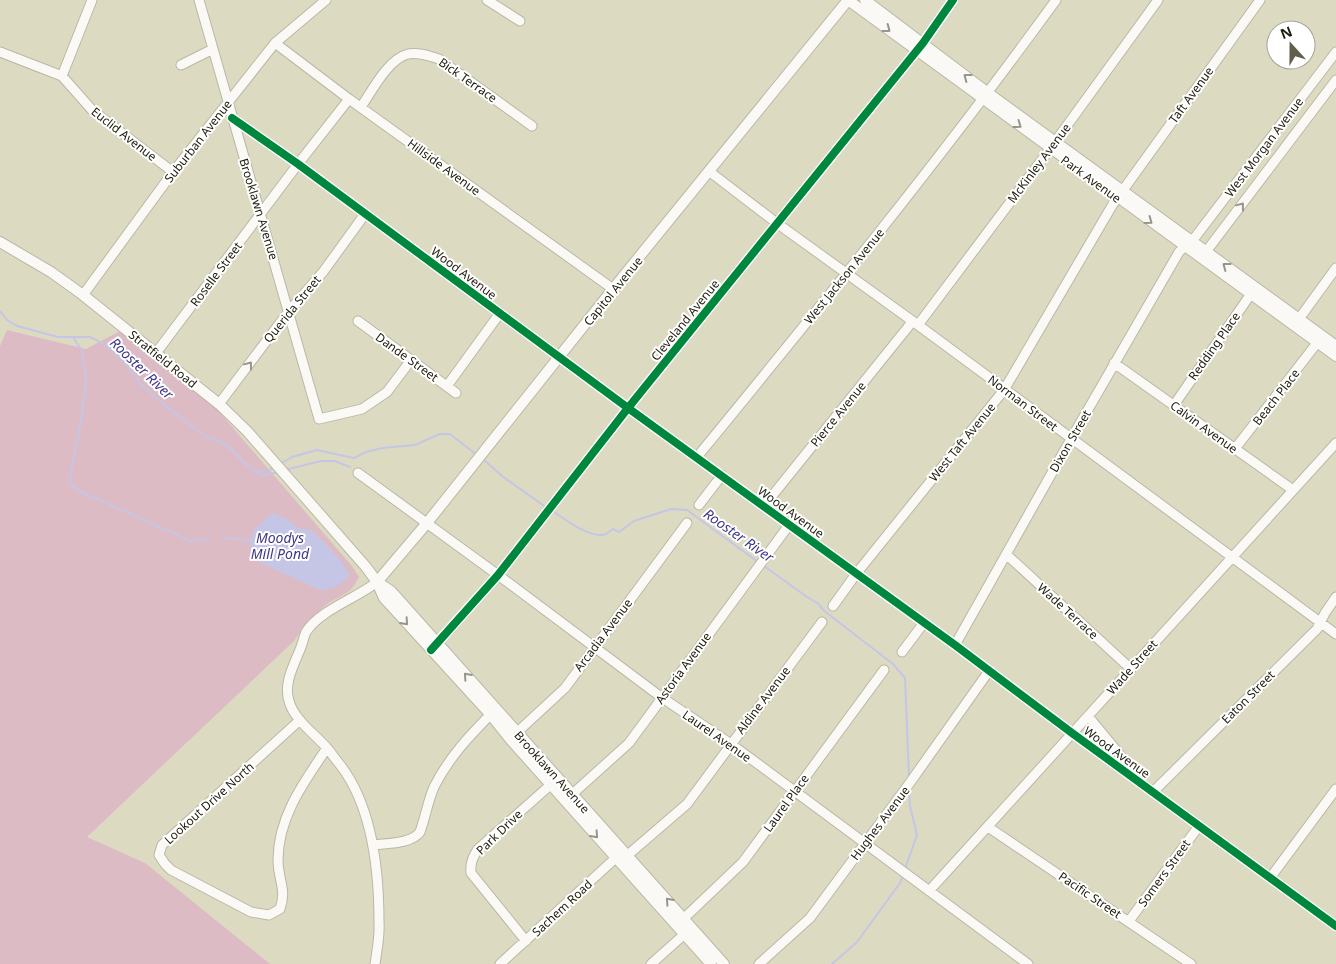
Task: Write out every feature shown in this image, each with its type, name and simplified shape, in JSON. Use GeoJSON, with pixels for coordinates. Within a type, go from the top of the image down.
{"type":"FeatureCollection","features":[{"type":"Feature","properties":{"kind":"main road","name":"Park Avenue"},"geometry":{"type":"LineString","coordinates":[[848,0],[919,47],[1253,291],[1297,322],[1336,346]]}},
{"type":"Feature","properties":{"kind":"main road","name":"Capitol Avenue"},"geometry":{"type":"LineString","coordinates":[[377,582],[427,524],[613,289],[848,0]]}},
{"type":"Feature","properties":{"kind":"main road","name":"Park Avenue"},"geometry":{"type":"LineString","coordinates":[[865,0],[919,47]]}},
{"type":"Feature","properties":{"kind":"main road","name":"Stratfield Road"},"geometry":{"type":"LineString","coordinates":[[0,242],[51,272],[83,295],[219,404],[247,431],[286,477]]}},
{"type":"Feature","properties":{"kind":"main road","name":"Park Avenue"},"geometry":{"type":"LineString","coordinates":[[1297,322],[1317,343],[1336,356]]}},
{"type":"Feature","properties":{"kind":"main road","name":"Brooklawn Avenue"},"geometry":{"type":"LineString","coordinates":[[286,477],[366,567],[377,582],[384,598],[434,647],[688,931],[724,964]]}},
{"type":"Feature","properties":{"kind":"main road","name":"Brooklawn Avenue"},"geometry":{"type":"LineString","coordinates":[[688,931],[711,964]]}},
{"type":"Feature","properties":{"kind":"street"},"geometry":{"type":"LineString","coordinates":[[62,76],[92,0]]}},
{"type":"Feature","properties":{"kind":"street","name":"Brooklawn Avenue"},"geometry":{"type":"LineString","coordinates":[[199,0],[319,419],[362,409],[387,392],[411,360]]}},
{"type":"Feature","properties":{"kind":"street","name":"Suburban Avenue"},"geometry":{"type":"LineString","coordinates":[[83,295],[173,172],[276,43],[326,0]]}},
{"type":"Feature","properties":{"kind":"street"},"geometry":{"type":"LineString","coordinates":[[487,0],[520,21]]}},
{"type":"Feature","properties":{"kind":"street","name":"Cleveland Avenue"},"geometry":{"type":"LineString","coordinates":[[434,647],[498,575],[628,408],[919,47],[953,0]]}},
{"type":"Feature","properties":{"kind":"street","name":"West Jackson Avenue"},"geometry":{"type":"LineString","coordinates":[[697,457],[846,274],[986,96],[1056,0]]}},
{"type":"Feature","properties":{"kind":"street","name":"McKinley Avenue"},"geometry":{"type":"LineString","coordinates":[[915,324],[1053,145],[1158,0]]}},
{"type":"Feature","properties":{"kind":"street","name":"Taft Avenue"},"geometry":{"type":"LineString","coordinates":[[1120,194],[1260,0]]}},
{"type":"Feature","properties":{"kind":"street","name":"Hillside Avenue"},"geometry":{"type":"LineString","coordinates":[[276,43],[349,99],[613,289]]}},
{"type":"Feature","properties":{"kind":"street"},"geometry":{"type":"LineString","coordinates":[[182,65],[213,49]]}},
{"type":"Feature","properties":{"kind":"street","name":"Euclid Avenue"},"geometry":{"type":"LineString","coordinates":[[0,52],[62,76],[92,110],[173,172]]}},
{"type":"Feature","properties":{"kind":"street","name":"West Morgan Avenue"},"geometry":{"type":"LineString","coordinates":[[1188,244],[1336,52]]}},
{"type":"Feature","properties":{"kind":"street","name":"Bick Terrace"},"geometry":{"type":"LineString","coordinates":[[361,107],[380,77],[393,63],[407,54],[424,54],[439,59],[532,126]]}},
{"type":"Feature","properties":{"kind":"street","name":"West Morgan Avenue"},"geometry":{"type":"LineString","coordinates":[[1204,255],[1336,80]]}},
{"type":"Feature","properties":{"kind":"street","name":"Roselle Street"},"geometry":{"type":"LineString","coordinates":[[156,353],[349,99]]}},
{"type":"Feature","properties":{"kind":"street","name":"Wood Avenue"},"geometry":{"type":"LineString","coordinates":[[232,118],[298,164],[1336,926]]}},
{"type":"Feature","properties":{"kind":"street","name":"Norman Street"},"geometry":{"type":"LineString","coordinates":[[710,172],[1336,634]]}},
{"type":"Feature","properties":{"kind":"street","name":"West Taft Avenue"},"geometry":{"type":"LineString","coordinates":[[833,606],[856,574],[1004,390],[1120,194]]}},
{"type":"Feature","properties":{"kind":"street","name":"Querida Street"},"geometry":{"type":"LineString","coordinates":[[219,404],[365,214]]}},
{"type":"Feature","properties":{"kind":"street","name":"Dixon Street"},"geometry":{"type":"LineString","coordinates":[[955,645],[1114,363],[1179,252],[1188,244]]}},
{"type":"Feature","properties":{"kind":"street"},"geometry":{"type":"LineString","coordinates":[[1297,322],[1336,268]]}},
{"type":"Feature","properties":{"kind":"street","name":"Redding Place"},"geometry":{"type":"LineString","coordinates":[[1174,405],[1253,291]]}},
{"type":"Feature","properties":{"kind":"street"},"geometry":{"type":"LineString","coordinates":[[447,386],[500,314]]}},
{"type":"Feature","properties":{"kind":"street","name":"Dande Street"},"geometry":{"type":"LineString","coordinates":[[358,321],[456,393]]}},
{"type":"Feature","properties":{"kind":"street","name":"Pierce Avenue"},"geometry":{"type":"LineString","coordinates":[[764,506],[915,324]]}},
{"type":"Feature","properties":{"kind":"street","name":"Beach Place"},"geometry":{"type":"LineString","coordinates":[[1234,450],[1317,343]]}},
{"type":"Feature","properties":{"kind":"street","name":"Calvin Avenue"},"geometry":{"type":"LineString","coordinates":[[1114,363],[1234,450],[1293,490]]}},
{"type":"Feature","properties":{"kind":"street","name":"Wade Street"},"geometry":{"type":"LineString","coordinates":[[929,891],[1336,443]]}},
{"type":"Feature","properties":{"kind":"street","name":"Laurel Avenue"},"geometry":{"type":"LineString","coordinates":[[358,473],[662,697],[731,744],[1028,964]]}},
{"type":"Feature","properties":{"kind":"street"},"geometry":{"type":"LineString","coordinates":[[699,505],[722,475]]}},
{"type":"Feature","properties":{"kind":"street","name":"Arcadia Avenue"},"geometry":{"type":"LineString","coordinates":[[514,736],[564,688],[687,523]]}},
{"type":"Feature","properties":{"kind":"street","name":"Astoria Avenue"},"geometry":{"type":"LineString","coordinates":[[569,798],[629,743],[788,525]]}},
{"type":"Feature","properties":{"kind":"street","name":"Wade Terrace"},"geometry":{"type":"LineString","coordinates":[[1006,554],[1131,669]]}},
{"type":"Feature","properties":{"kind":"street"},"geometry":{"type":"LineString","coordinates":[[375,964],[380,924],[374,845],[355,791],[343,768],[300,720],[288,701],[288,688],[290,676],[306,632],[329,611],[366,591],[377,582]]}},
{"type":"Feature","properties":{"kind":"street","name":"Eaton Street"},"geometry":{"type":"LineString","coordinates":[[1149,789],[1317,629],[1325,612],[1336,597]]}},
{"type":"Feature","properties":{"kind":"street","name":"Aldine Avenue"},"geometry":{"type":"LineString","coordinates":[[622,857],[686,804],[822,622]]}},
{"type":"Feature","properties":{"kind":"street"},"geometry":{"type":"LineString","coordinates":[[902,652],[923,624]]}},
{"type":"Feature","properties":{"kind":"street","name":"Laurel Place"},"geometry":{"type":"LineString","coordinates":[[680,922],[744,862],[884,670]]}},
{"type":"Feature","properties":{"kind":"street","name":"Hughes Avenue"},"geometry":{"type":"LineString","coordinates":[[759,964],[810,918],[989,671]]}},
{"type":"Feature","properties":{"kind":"street"},"geometry":{"type":"LineString","coordinates":[[374,845],[410,840],[417,837],[433,789],[444,770],[465,741],[493,712]]}},
{"type":"Feature","properties":{"kind":"street","name":"Wood Avenue"},"geometry":{"type":"LineString","coordinates":[[1088,716],[1149,789]]}},
{"type":"Feature","properties":{"kind":"street","name":"Lookout Drive North"},"geometry":{"type":"LineString","coordinates":[[300,720],[162,845],[159,855],[164,864],[171,870],[251,912],[269,914],[280,909],[284,898],[278,860],[281,831],[302,784],[327,748]]}},
{"type":"Feature","properties":{"kind":"street","name":"Park Drive"},"geometry":{"type":"LineString","coordinates":[[526,941],[472,873],[472,860],[478,849],[554,781]]}},
{"type":"Feature","properties":{"kind":"street"},"geometry":{"type":"LineString","coordinates":[[1270,878],[1336,788]]}},
{"type":"Feature","properties":{"kind":"street","name":"Somers Street"},"geometry":{"type":"LineString","coordinates":[[1129,922],[1199,826]]}},
{"type":"Feature","properties":{"kind":"street","name":"Pacific Street"},"geometry":{"type":"LineString","coordinates":[[988,828],[1191,964]]}},
{"type":"Feature","properties":{"kind":"street","name":"Sachem Road"},"geometry":{"type":"LineString","coordinates":[[500,964],[622,857]]}},
{"type":"Feature","properties":{"kind":"street"},"geometry":{"type":"LineString","coordinates":[[651,964],[688,931]]}},
{"type":"Feature","properties":{"kind":"shaded area"},"geometry":{"type":"Polygon","coordinates":[[[7,330],[86,349],[120,331],[215,407],[352,566],[359,577],[352,588],[317,613],[294,641],[87,837],[145,863],[270,964],[0,964],[0,346],[7,330]]]}},
{"type":"Feature","properties":{"kind":"shaded area"},"geometry":{"type":"Polygon","coordinates":[[[1088,726],[1113,752],[1085,733],[1084,730],[1088,726]]]}},
{"type":"Feature","properties":{"kind":"water","name":"Moodys Mill Pond"},"geometry":{"type":"Polygon","coordinates":[[[272,513],[287,519],[299,529],[312,530],[341,561],[350,576],[337,586],[322,591],[261,563],[249,545],[254,530],[272,513]]]}},
{"type":"Feature","properties":{"kind":"waterway","name":"Rooster River"},"geometry":{"type":"LineString","coordinates":[[0,311],[7,320],[17,326],[58,337],[90,337],[106,345],[121,358],[142,385],[206,437],[227,445],[247,465],[262,476],[278,472]]}},
{"type":"Feature","properties":{"kind":"waterway"},"geometry":{"type":"LineString","coordinates":[[73,337],[82,351],[86,381]]}},
{"type":"Feature","properties":{"kind":"waterway"},"geometry":{"type":"LineString","coordinates":[[86,385],[69,482],[77,490],[191,541],[210,539]]}},
{"type":"Feature","properties":{"kind":"waterway","name":"Rooster River"},"geometry":{"type":"LineString","coordinates":[[280,464],[292,457],[317,450],[354,458],[366,452],[382,448],[415,445],[440,434],[450,434],[477,455]]}},
{"type":"Feature","properties":{"kind":"waterway","name":"Rooster River"},"geometry":{"type":"LineString","coordinates":[[483,459],[502,476],[547,508]]}},
{"type":"Feature","properties":{"kind":"waterway","name":"Rooster River"},"geometry":{"type":"LineString","coordinates":[[285,470],[321,461],[335,461],[350,467]]}},
{"type":"Feature","properties":{"kind":"waterway","name":"Rooster River"},"geometry":{"type":"LineString","coordinates":[[256,472],[273,468]]}},
{"type":"Feature","properties":{"kind":"waterway","name":"Rooster River"},"geometry":{"type":"LineString","coordinates":[[551,510],[577,527],[600,535],[606,534],[613,529],[619,532],[634,521],[671,509],[687,510],[758,562]]}},
{"type":"Feature","properties":{"kind":"waterway"},"geometry":{"type":"LineString","coordinates":[[222,538],[251,540]]}},
{"type":"Feature","properties":{"kind":"waterway","name":"Rooster River"},"geometry":{"type":"LineString","coordinates":[[764,566],[819,604],[823,610],[893,664],[905,678],[909,777]]}},
{"type":"Feature","properties":{"kind":"waterway","name":"Rooster River"},"geometry":{"type":"LineString","coordinates":[[905,869],[917,835],[910,806],[909,789]]}},
{"type":"Feature","properties":{"kind":"waterway","name":"Rooster River"},"geometry":{"type":"LineString","coordinates":[[832,964],[857,942],[900,883],[903,876]]}},
{"type":"Feature","properties":{"kind":"cycle path"},"geometry":{"type":"LineString","coordinates":[[431,650],[498,575],[628,408],[923,43],[953,0]]}},
{"type":"Feature","properties":{"kind":"cycle path"},"geometry":{"type":"LineString","coordinates":[[232,118],[298,164],[1336,926]]}}]}
